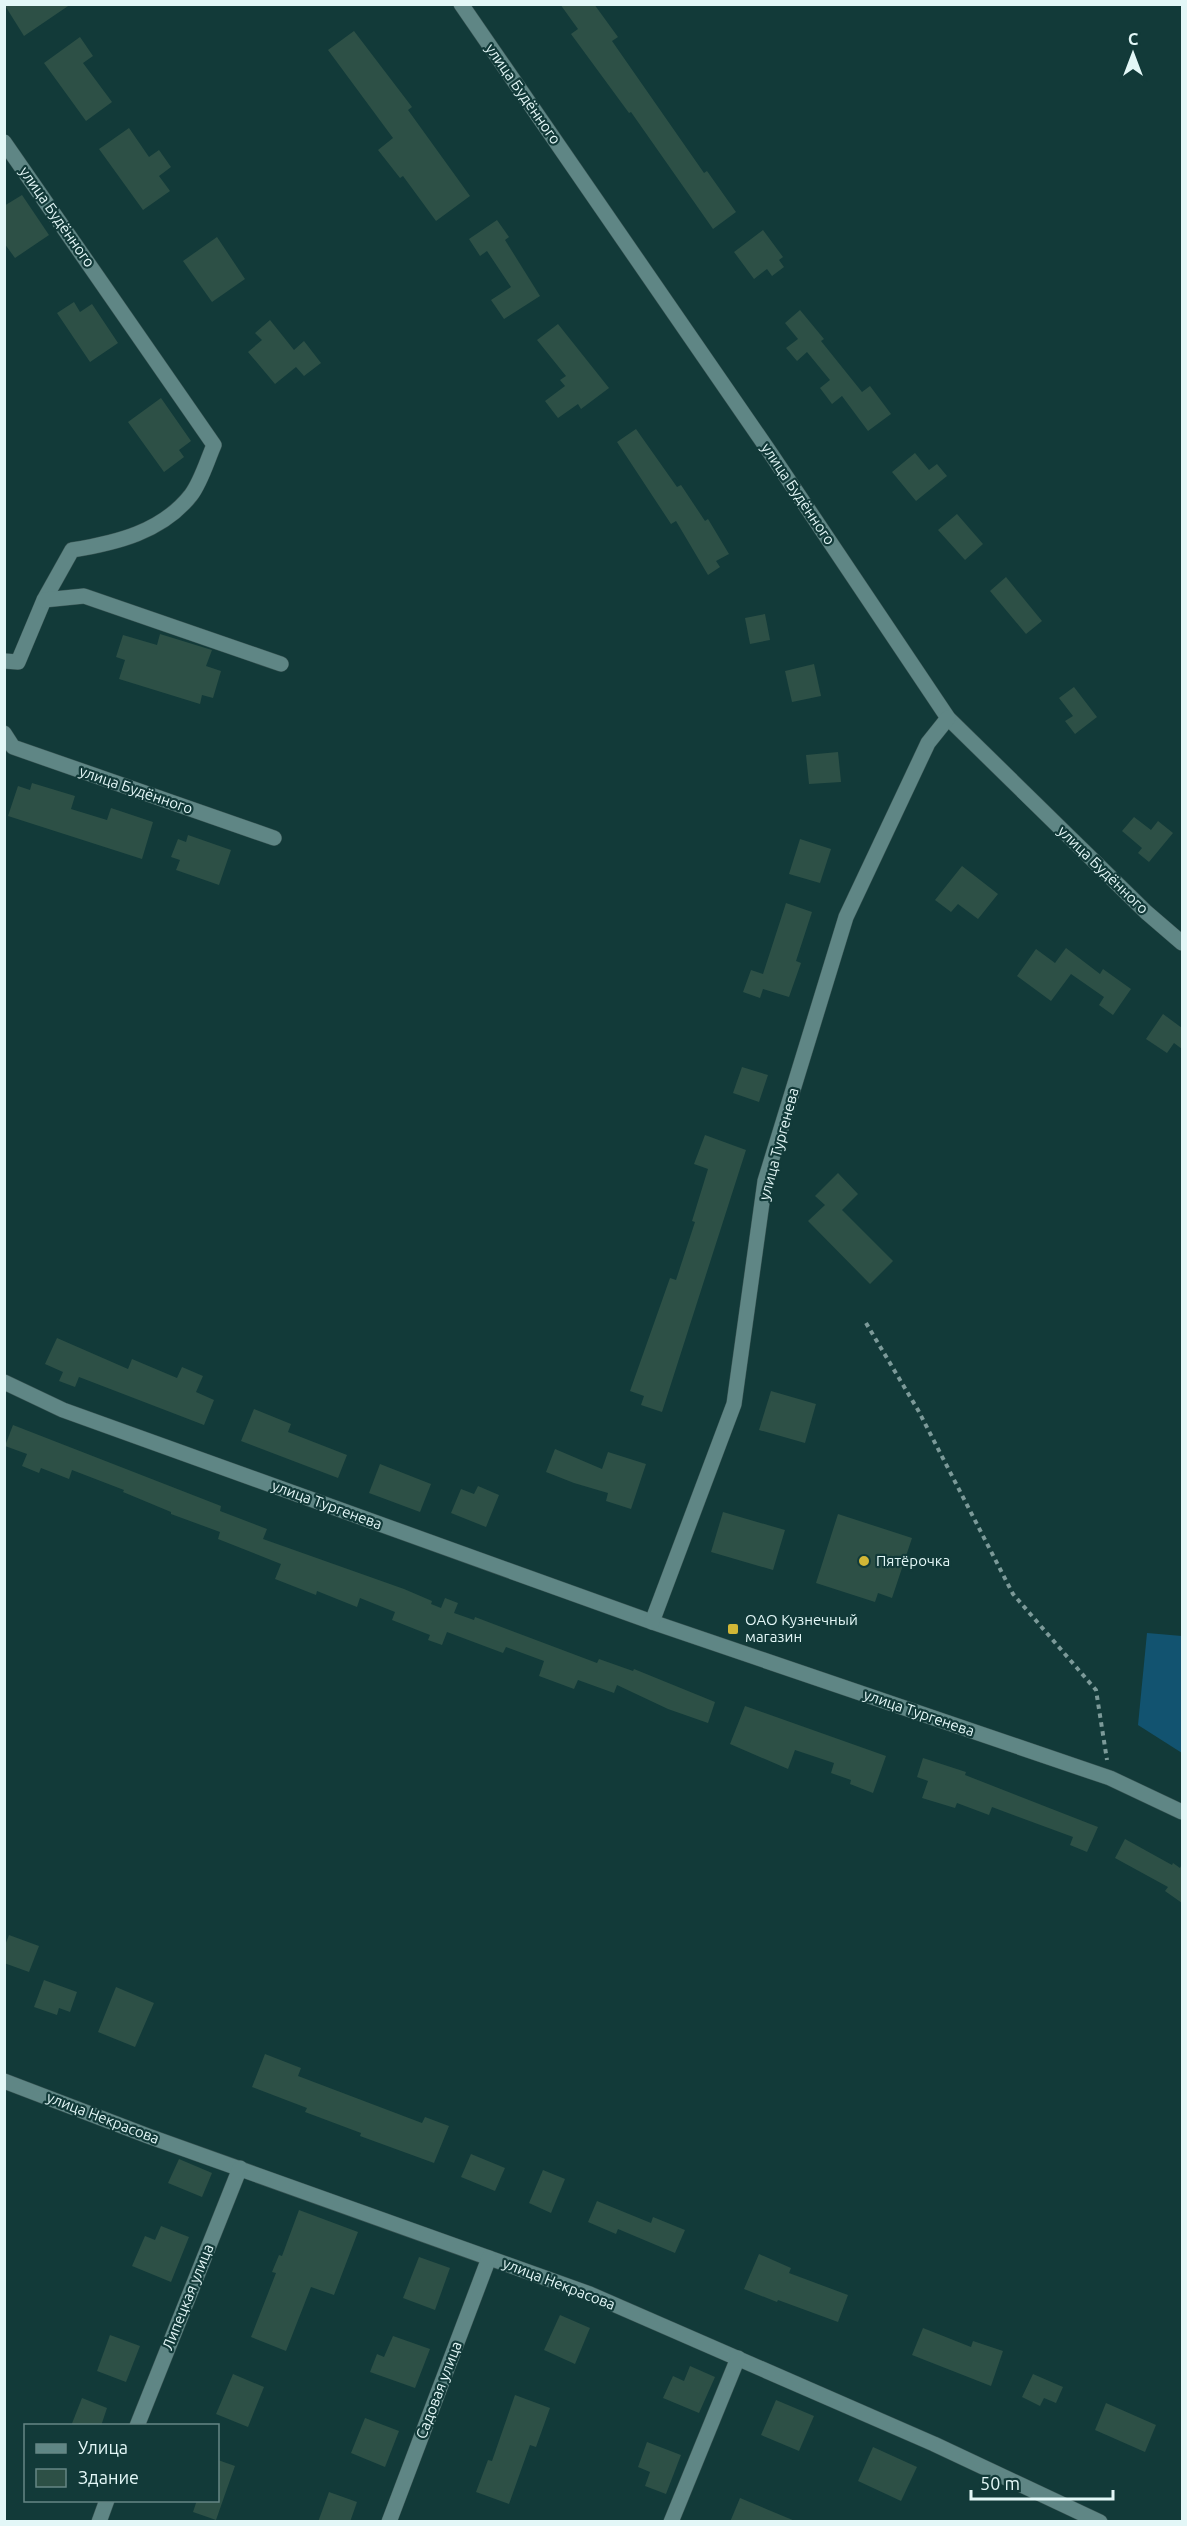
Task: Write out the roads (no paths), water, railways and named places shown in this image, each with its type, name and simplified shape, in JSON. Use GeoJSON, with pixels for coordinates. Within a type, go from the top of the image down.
{"type":"FeatureCollection","features":[{"type":"Feature","properties":{"kind":"street","name":"улица Будённого"},"geometry":{"type":"LineString","coordinates":[[461,4],[769,451],[948,718],[1146,912],[1182,943]]}},
{"type":"Feature","properties":{"kind":"street","name":"улица Будённого"},"geometry":{"type":"LineString","coordinates":[[4,142],[214,445],[192,494],[160,524],[111,544],[72,550],[44,600],[18,662],[4,661]]}},
{"type":"Feature","properties":{"kind":"street"},"geometry":{"type":"LineString","coordinates":[[44,600],[84,596],[281,664]]}},
{"type":"Feature","properties":{"kind":"street","name":"улица Тургенева"},"geometry":{"type":"LineString","coordinates":[[652,1622],[734,1404],[765,1181],[846,917],[928,743],[948,718]]}},
{"type":"Feature","properties":{"kind":"street","name":"улица Будённого"},"geometry":{"type":"LineString","coordinates":[[4,733],[13,747],[274,838]]}},
{"type":"Feature","properties":{"kind":"street","name":"улица Тургенева"},"geometry":{"type":"LineString","coordinates":[[4,1382],[63,1410],[652,1622],[1110,1778],[1182,1812]]}},
{"type":"Feature","properties":{"kind":"street","name":"улица Некрасова"},"geometry":{"type":"LineString","coordinates":[[4,2081],[590,2294],[934,2444],[1100,2522]]}},
{"type":"Feature","properties":{"kind":"street","name":"Липецкая улица"},"geometry":{"type":"LineString","coordinates":[[138,2424],[240,2168]]}},
{"type":"Feature","properties":{"kind":"street","name":"Садовая улица"},"geometry":{"type":"LineString","coordinates":[[389,2522],[489,2258]]}},
{"type":"Feature","properties":{"kind":"street"},"geometry":{"type":"LineString","coordinates":[[670,2522],[738,2358]]}},
{"type":"Feature","properties":{"kind":"street"},"geometry":{"type":"LineString","coordinates":[[99,2522],[106,2502]]}},
{"type":"Feature","properties":{"kind":"water"},"geometry":{"type":"Polygon","coordinates":[[[1147,1633],[1182,1636],[1182,1753],[1138,1725],[1147,1633]]]}},
{"type":"Feature","properties":{"kind":"place","name":"Пятёрочка"},"geometry":{"type":"Point","coordinates":[864,1561]}},
{"type":"Feature","properties":{"kind":"place","name":"ОАО Кузнечный магазин"},"geometry":{"type":"Point","coordinates":[733,1629]}}]}
